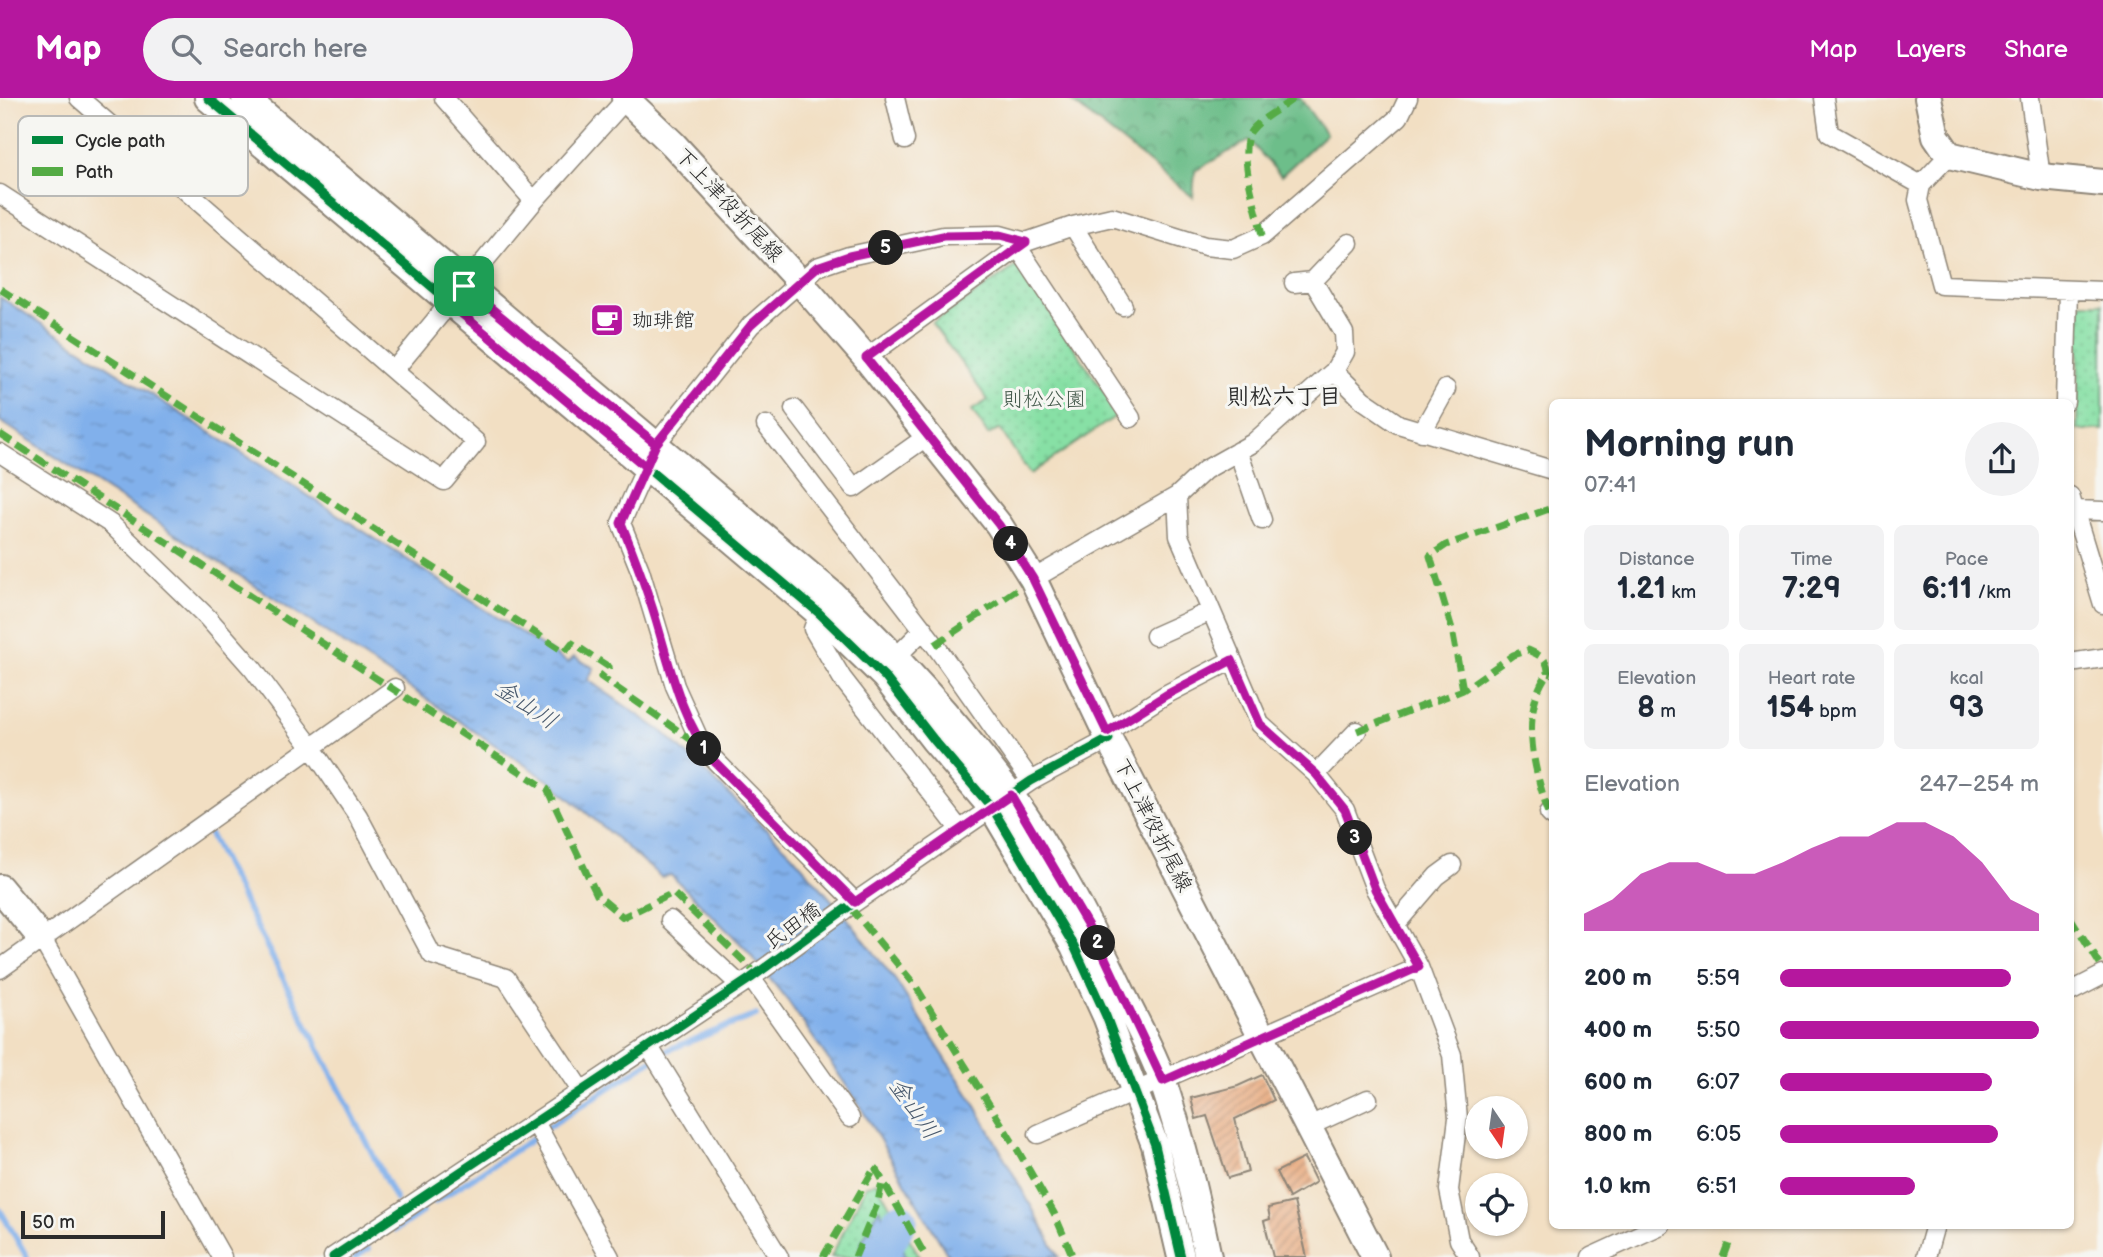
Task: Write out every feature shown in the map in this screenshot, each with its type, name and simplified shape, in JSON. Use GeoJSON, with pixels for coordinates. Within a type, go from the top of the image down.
{"type":"FeatureCollection","features":[{"type":"Feature","properties":{"kind":"street"},"geometry":{"type":"LineString","coordinates":[[79,98],[100,116]]}},
{"type":"Feature","properties":{"kind":"street"},"geometry":{"type":"LineString","coordinates":[[208,98],[231,116]]}},
{"type":"Feature","properties":{"kind":"street"},"geometry":{"type":"LineString","coordinates":[[245,98],[457,295]]}},
{"type":"Feature","properties":{"kind":"street"},"geometry":{"type":"LineString","coordinates":[[444,98],[534,201]]}},
{"type":"Feature","properties":{"kind":"street"},"geometry":{"type":"LineString","coordinates":[[895,98],[905,140]]}},
{"type":"Feature","properties":{"kind":"street"},"geometry":{"type":"LineString","coordinates":[[866,358],[1023,245],[1073,226],[1112,217],[1205,246],[1233,249],[1262,236],[1399,117],[1408,98]]}},
{"type":"Feature","properties":{"kind":"street"},"geometry":{"type":"LineString","coordinates":[[1824,98],[1829,133],[1922,185]]}},
{"type":"Feature","properties":{"kind":"street"},"geometry":{"type":"LineString","coordinates":[[1928,98],[1936,136],[1949,155],[2041,177],[2103,183]]}},
{"type":"Feature","properties":{"kind":"street"},"geometry":{"type":"LineString","coordinates":[[2030,98],[2041,177]]}},
{"type":"Feature","properties":{"kind":"street"},"geometry":{"type":"LineString","coordinates":[[395,369],[534,201],[626,99]]}},
{"type":"Feature","properties":{"kind":"street","name":"下上津役折尾線"},"geometry":{"type":"LineString","coordinates":[[626,99],[799,281],[866,358],[999,525],[1033,579],[1108,736],[1375,1257]]}},
{"type":"Feature","properties":{"kind":"street"},"geometry":{"type":"LineString","coordinates":[[248,130],[457,295],[651,456],[833,595],[896,657],[960,729],[1012,795],[1136,1092],[1155,1145],[1181,1257]]}},
{"type":"Feature","properties":{"kind":"street"},"geometry":{"type":"LineString","coordinates":[[1949,155],[1922,185],[1919,200],[1941,285],[2103,291]]}},
{"type":"Feature","properties":{"kind":"street"},"geometry":{"type":"LineString","coordinates":[[0,194],[444,481],[476,442],[193,196]]}},
{"type":"Feature","properties":{"kind":"street"},"geometry":{"type":"LineString","coordinates":[[1073,226],[1123,306]]}},
{"type":"Feature","properties":{"kind":"street"},"geometry":{"type":"LineString","coordinates":[[852,905],[704,748],[675,686],[640,570],[621,523],[651,456],[751,325],[817,267],[849,256],[943,236],[1000,235],[1023,245],[1131,418]]}},
{"type":"Feature","properties":{"kind":"street"},"geometry":{"type":"LineString","coordinates":[[1294,283],[1312,281],[1349,243]]}},
{"type":"Feature","properties":{"kind":"street"},"geometry":{"type":"LineString","coordinates":[[1033,579],[1177,496],[1205,470],[1253,443],[1334,371],[1345,352],[1344,333],[1312,281]]}},
{"type":"Feature","properties":{"kind":"street"},"geometry":{"type":"LineString","coordinates":[[2065,399],[2068,290]]}},
{"type":"Feature","properties":{"kind":"street"},"geometry":{"type":"LineString","coordinates":[[1334,371],[1363,400],[1398,424],[1549,469]]}},
{"type":"Feature","properties":{"kind":"street"},"geometry":{"type":"LineString","coordinates":[[1422,432],[1446,389]]}},
{"type":"Feature","properties":{"kind":"street"},"geometry":{"type":"LineString","coordinates":[[794,409],[853,488],[929,435]]}},
{"type":"Feature","properties":{"kind":"street"},"geometry":{"type":"LineString","coordinates":[[766,425],[924,629],[1012,795],[1097,941],[1163,1081],[1208,1257]]}},
{"type":"Feature","properties":{"kind":"street"},"geometry":{"type":"LineString","coordinates":[[1238,451],[1262,520]]}},
{"type":"Feature","properties":{"kind":"street"},"geometry":{"type":"LineString","coordinates":[[0,453],[111,524],[207,617],[253,669],[358,816],[432,955],[506,978],[582,1092]]}},
{"type":"Feature","properties":{"kind":"street"},"geometry":{"type":"LineString","coordinates":[[651,456],[885,677],[934,740],[1012,795]]}},
{"type":"Feature","properties":{"kind":"street"},"geometry":{"type":"LineString","coordinates":[[1177,496],[1179,536],[1260,724],[1316,774],[1345,810],[1375,889],[1419,967],[1452,1055],[1458,1118],[1449,1190],[1459,1240],[1470,1257]]}},
{"type":"Feature","properties":{"kind":"street"},"geometry":{"type":"LineString","coordinates":[[2074,504],[2103,511]]}},
{"type":"Feature","properties":{"kind":"street"},"geometry":{"type":"LineString","coordinates":[[2074,510],[2103,604]]}},
{"type":"Feature","properties":{"kind":"street"},"geometry":{"type":"LineString","coordinates":[[1156,636],[1211,611]]}},
{"type":"Feature","properties":{"kind":"street"},"geometry":{"type":"LineString","coordinates":[[819,612],[813,629],[842,678],[960,831]]}},
{"type":"Feature","properties":{"kind":"street"},"geometry":{"type":"LineString","coordinates":[[896,657],[924,629]]}},
{"type":"Feature","properties":{"kind":"street"},"geometry":{"type":"LineString","coordinates":[[2074,662],[2103,658]]}},
{"type":"Feature","properties":{"kind":"street","name":"氏田橋"},"geometry":{"type":"LineString","coordinates":[[332,1257],[649,1047],[1012,795],[1108,736],[1166,695],[1232,660]]}},
{"type":"Feature","properties":{"kind":"street"},"geometry":{"type":"LineString","coordinates":[[0,969],[395,688]]}},
{"type":"Feature","properties":{"kind":"street"},"geometry":{"type":"LineString","coordinates":[[1316,774],[1357,731]]}},
{"type":"Feature","properties":{"kind":"street"},"geometry":{"type":"LineString","coordinates":[[1395,925],[1437,877],[1452,866]]}},
{"type":"Feature","properties":{"kind":"street"},"geometry":{"type":"LineString","coordinates":[[0,888],[42,939],[222,1257]]}},
{"type":"Feature","properties":{"kind":"street"},"geometry":{"type":"LineString","coordinates":[[670,920],[749,979],[850,1118]]}},
{"type":"Feature","properties":{"kind":"street"},"geometry":{"type":"LineString","coordinates":[[1038,1134],[1419,967]]}},
{"type":"Feature","properties":{"kind":"street"},"geometry":{"type":"LineString","coordinates":[[2074,990],[2103,975]]}},
{"type":"Feature","properties":{"kind":"street"},"geometry":{"type":"LineString","coordinates":[[649,1047],[779,1257]]}},
{"type":"Feature","properties":{"kind":"street"},"geometry":{"type":"LineString","coordinates":[[1307,1127],[1368,1099]]}},
{"type":"Feature","properties":{"kind":"street"},"geometry":{"type":"LineString","coordinates":[[535,1122],[610,1257]]}},
{"type":"Feature","properties":{"kind":"street"},"geometry":{"type":"LineString","coordinates":[[1591,1257],[1652,1229]]}},
{"type":"Feature","properties":{"kind":"street"},"geometry":{"type":"LineString","coordinates":[[1926,1257],[1934,1229]]}},
{"type":"Feature","properties":{"kind":"green space"},"geometry":{"type":"Polygon","coordinates":[[[1067,98],[1300,98],[1326,134],[1281,176],[1249,140],[1195,171],[1193,197],[1067,98]]]}},
{"type":"Feature","properties":{"kind":"green space","name":"則松公園"},"geometry":{"type":"Polygon","coordinates":[[[1018,265],[1119,414],[1030,474],[1000,429],[988,435],[972,410],[988,400],[932,323],[1018,265]]]}},
{"type":"Feature","properties":{"kind":"green space"},"geometry":{"type":"Polygon","coordinates":[[[2080,303],[2103,303],[2103,430],[2077,430],[2080,303]]]}},
{"type":"Feature","properties":{"kind":"green space"},"geometry":{"type":"Polygon","coordinates":[[[876,1182],[920,1257],[831,1257],[866,1186],[876,1182]]]}},
{"type":"Feature","properties":{"kind":"water"},"geometry":{"type":"Polygon","coordinates":[[[0,297],[568,663],[574,657],[594,668],[588,680],[664,733],[791,853],[847,918],[896,981],[977,1108],[1059,1257],[949,1257],[857,1101],[788,1001],[745,948],[671,875],[661,877],[552,783],[308,620],[0,421],[0,297]]]}},
{"type":"Feature","properties":{"kind":"water"},"geometry":{"type":"Polygon","coordinates":[[[879,1209],[885,1219],[890,1213],[904,1236],[901,1241],[906,1257],[860,1257],[860,1245],[879,1209]]]}},
{"type":"Feature","properties":{"kind":"building"},"geometry":{"type":"Polygon","coordinates":[[[1262,1075],[1274,1100],[1235,1119],[1248,1172],[1228,1178],[1207,1116],[1196,1119],[1191,1098],[1238,1086],[1262,1075]]]}},
{"type":"Feature","properties":{"kind":"building"},"geometry":{"type":"Polygon","coordinates":[[[1304,1158],[1316,1182],[1289,1198],[1276,1172],[1304,1158]]]}},
{"type":"Feature","properties":{"kind":"building"},"geometry":{"type":"Polygon","coordinates":[[[1294,1202],[1307,1257],[1273,1257],[1264,1221],[1270,1219],[1268,1208],[1294,1202]]]}},
{"type":"Feature","properties":{"kind":"waterway"},"geometry":{"type":"LineString","coordinates":[[210,835],[396,1200]]}},
{"type":"Feature","properties":{"kind":"waterway"},"geometry":{"type":"LineString","coordinates":[[545,1129],[668,1050],[756,1015]]}},
{"type":"Feature","properties":{"kind":"waterway"},"geometry":{"type":"LineString","coordinates":[[435,1202],[534,1138]]}},
{"type":"Feature","properties":{"kind":"waterway"},"geometry":{"type":"LineString","coordinates":[[0,1210],[27,1257]]}},
{"type":"Feature","properties":{"kind":"waterway"},"geometry":{"type":"LineString","coordinates":[[395,1230],[422,1212]]}},
{"type":"Feature","properties":{"kind":"waterway","name":"金山川"},"geometry":{"type":"LineString","coordinates":[[880,1257],[900,1220]]}},
{"type":"Feature","properties":{"kind":"waterway"},"geometry":{"type":"LineString","coordinates":[[355,1257],[368,1249]]}},
{"type":"Feature","properties":{"kind":"marked path"},"geometry":{"type":"LineString","coordinates":[[1262,236],[1249,182],[1247,141],[1255,126],[1294,98]]}},
{"type":"Feature","properties":{"kind":"marked path"},"geometry":{"type":"LineString","coordinates":[[0,289],[565,652],[572,643],[609,667],[601,677],[703,748]]}},
{"type":"Feature","properties":{"kind":"marked path"},"geometry":{"type":"LineString","coordinates":[[0,434],[547,789],[597,895],[623,917],[673,893],[757,974]]}},
{"type":"Feature","properties":{"kind":"marked path"},"geometry":{"type":"LineString","coordinates":[[1463,690],[1452,629],[1430,556],[1446,545],[1549,509]]}},
{"type":"Feature","properties":{"kind":"marked path"},"geometry":{"type":"LineString","coordinates":[[935,645],[1022,586]]}},
{"type":"Feature","properties":{"kind":"marked path"},"geometry":{"type":"LineString","coordinates":[[1357,731],[1463,690],[1513,655],[1528,650],[1543,658],[1548,673]]}},
{"type":"Feature","properties":{"kind":"marked path"},"geometry":{"type":"LineString","coordinates":[[1549,673],[1539,688],[1534,705],[1532,742],[1538,779],[1549,813]]}},
{"type":"Feature","properties":{"kind":"marked path"},"geometry":{"type":"LineString","coordinates":[[850,907],[915,985],[1017,1149],[1054,1213],[1073,1257]]}},
{"type":"Feature","properties":{"kind":"marked path"},"geometry":{"type":"LineString","coordinates":[[2074,923],[2103,969]]}},
{"type":"Feature","properties":{"kind":"marked path"},"geometry":{"type":"LineString","coordinates":[[875,1167],[926,1257]]}},
{"type":"Feature","properties":{"kind":"marked path"},"geometry":{"type":"LineString","coordinates":[[823,1257],[875,1167]]}},
{"type":"Feature","properties":{"kind":"marked path"},"geometry":{"type":"LineString","coordinates":[[855,1257],[878,1202],[882,1182]]}},
{"type":"Feature","properties":{"kind":"marked path"},"geometry":{"type":"LineString","coordinates":[[1723,1257],[1729,1241]]}},
{"type":"Feature","properties":{"kind":"cycle path"},"geometry":{"type":"LineString","coordinates":[[208,98],[229,116]]}},
{"type":"Feature","properties":{"kind":"cycle path"},"geometry":{"type":"LineString","coordinates":[[248,132],[819,613],[885,677],[993,809],[1074,946],[1106,1016],[1155,1145],[1181,1257]]}},
{"type":"Feature","properties":{"kind":"cycle path"},"geometry":{"type":"LineString","coordinates":[[333,1257],[751,978],[855,902],[1031,781],[1109,739]]}},
{"type":"Feature","properties":{"kind":"place","name":"珈琲館"},"geometry":{"type":"Point","coordinates":[607,320]}},
{"type":"Feature","properties":{"kind":"district","name":"則松六丁目"},"geometry":{"type":"Point","coordinates":[1284,397]}},
{"type":"Feature","properties":{"kind":"route"},"geometry":{"type":"LineString","coordinates":[[464,286],[450,304],[646,467],[656,444],[751,325],[817,267],[849,256],[943,236],[1000,235],[1026,242],[866,358],[999,525],[1033,579],[1107,732],[1166,695],[1232,660],[1260,724],[1316,774],[1345,810],[1375,889],[1419,967],[1260,1035],[1163,1081],[1097,941],[1011,795],[855,902],[714,761],[704,748],[675,686],[640,570],[621,523],[656,444],[464,286]]}}]}
